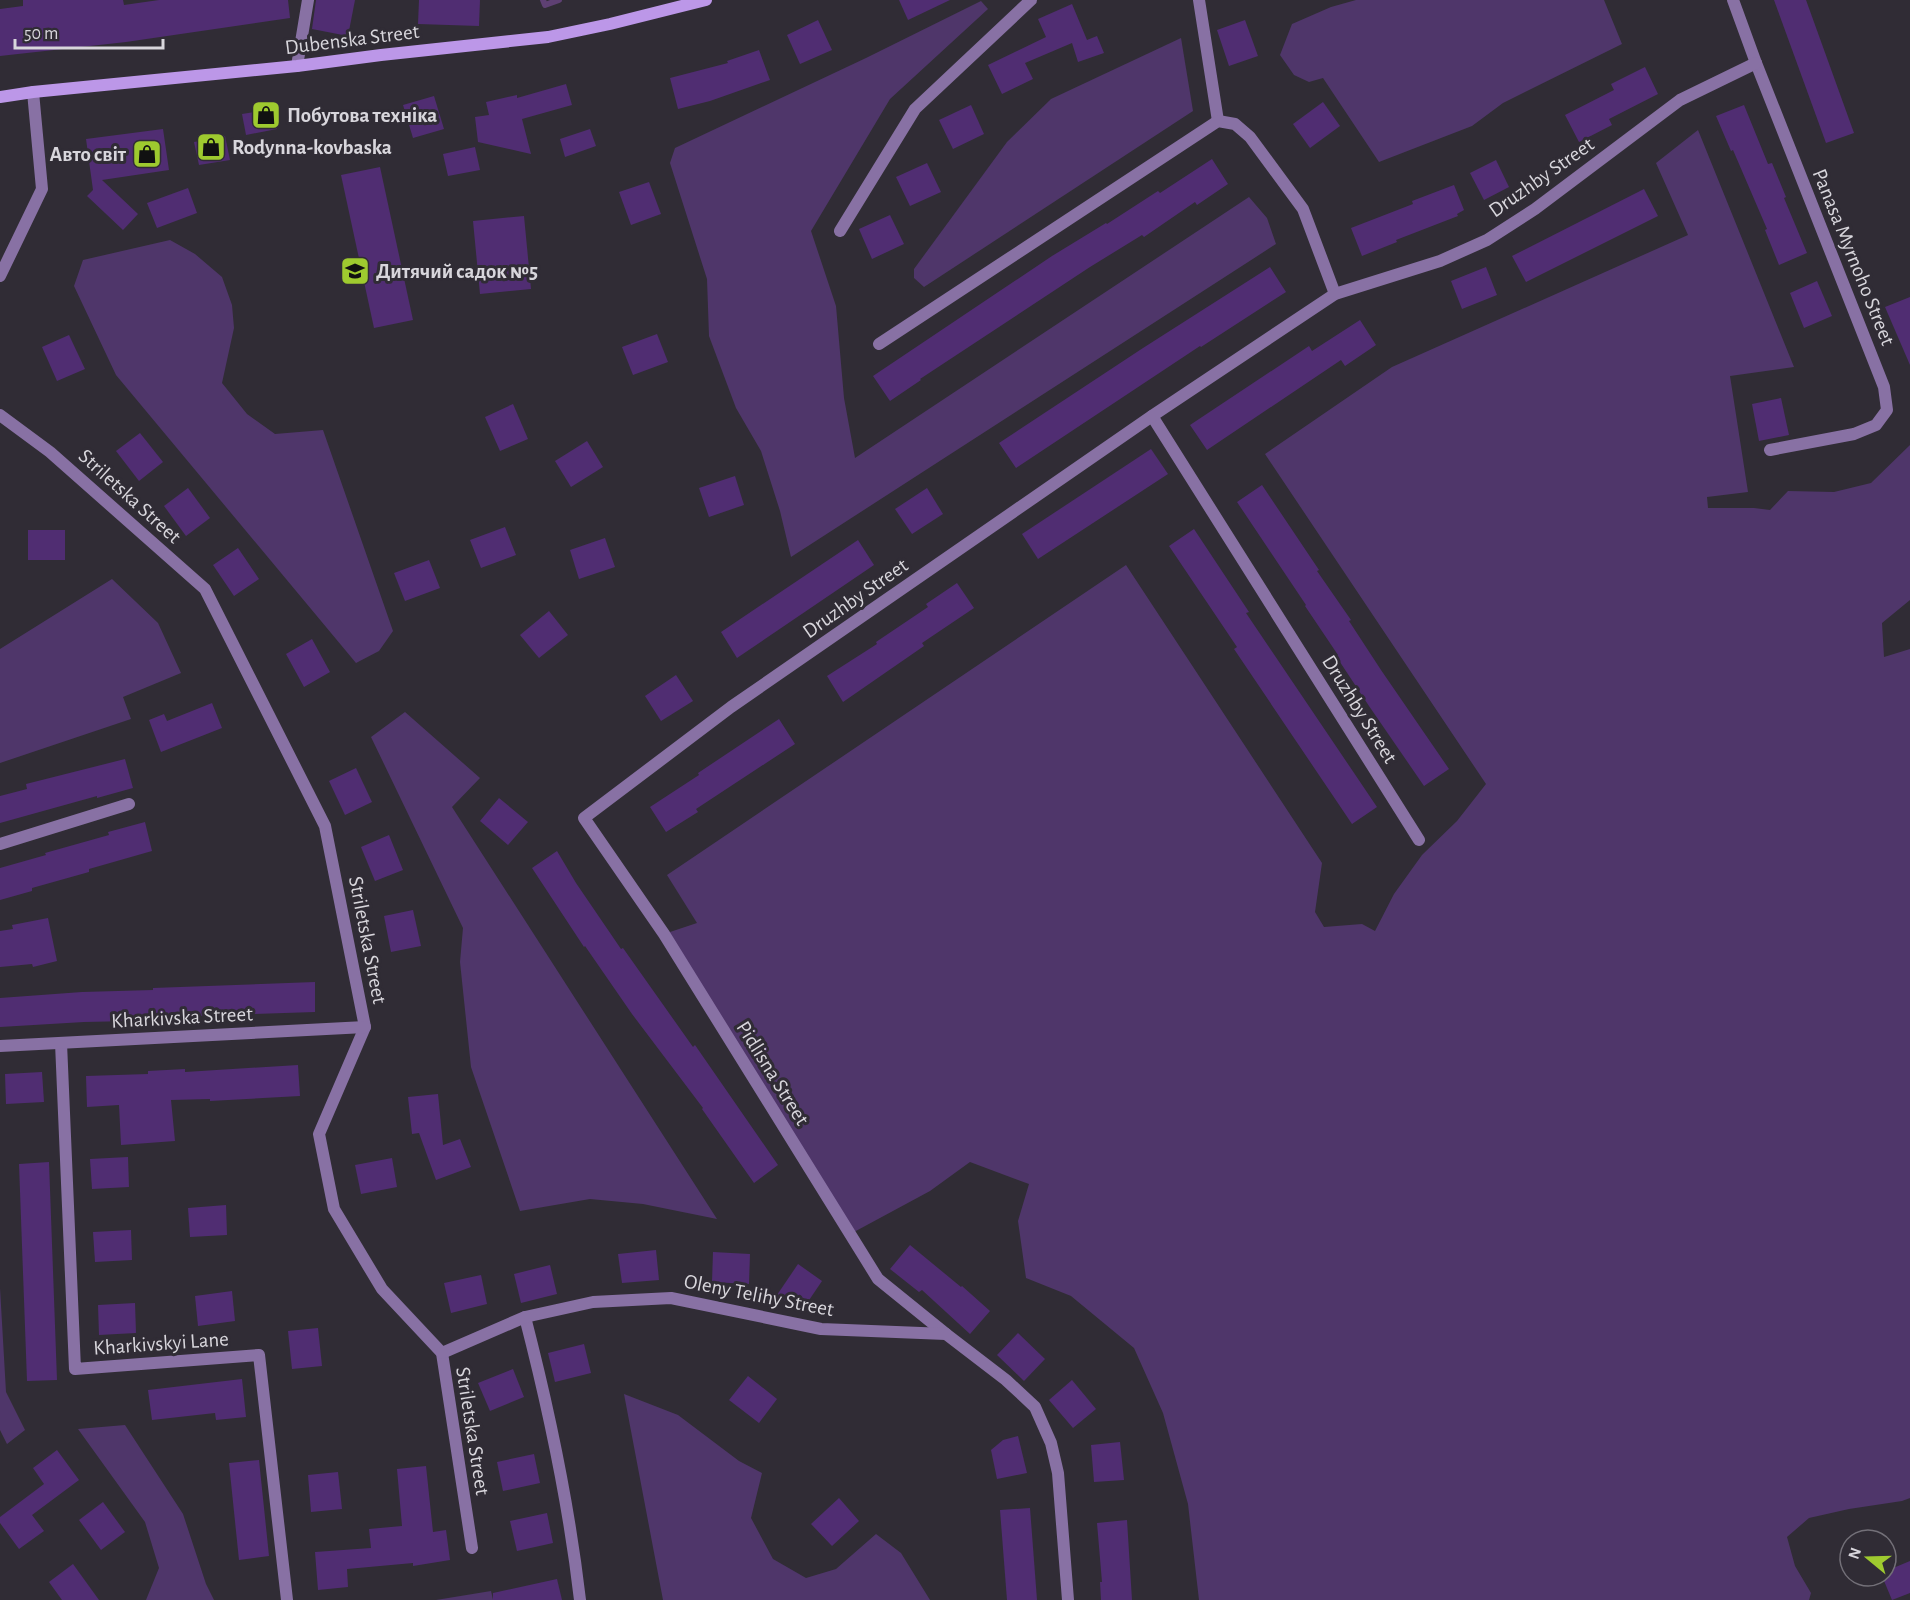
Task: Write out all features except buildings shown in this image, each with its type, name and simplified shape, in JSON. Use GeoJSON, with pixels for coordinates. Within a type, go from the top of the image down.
{"type":"FeatureCollection","features":[{"type":"Feature","properties":{"kind":"main road","name":"Dubenska Street"},"geometry":{"type":"LineString","coordinates":[[0,97],[548,37],[706,0]]}},
{"type":"Feature","properties":{"kind":"street"},"geometry":{"type":"LineString","coordinates":[[297,66],[308,0]]}},
{"type":"Feature","properties":{"kind":"street"},"geometry":{"type":"LineString","coordinates":[[840,231],[915,109],[1031,0]]}},
{"type":"Feature","properties":{"kind":"street"},"geometry":{"type":"LineString","coordinates":[[1199,0],[1218,122]]}},
{"type":"Feature","properties":{"kind":"street","name":"Panasa Myrnoho Street"},"geometry":{"type":"LineString","coordinates":[[1733,0],[1884,387],[1887,410],[1876,425],[1854,434],[1770,450]]}},
{"type":"Feature","properties":{"kind":"street","name":"Druzhby Street"},"geometry":{"type":"LineString","coordinates":[[584,818],[731,707],[1152,416],[1335,294],[1440,261],[1487,240],[1535,209],[1680,100],[1756,63]]}},
{"type":"Feature","properties":{"kind":"street"},"geometry":{"type":"LineString","coordinates":[[0,276],[42,189],[33,92]]}},
{"type":"Feature","properties":{"kind":"street"},"geometry":{"type":"LineString","coordinates":[[879,344],[1218,122],[1235,124],[1250,137],[1303,209],[1335,294]]}},
{"type":"Feature","properties":{"kind":"street","name":"Striletska Street"},"geometry":{"type":"LineString","coordinates":[[0,415],[50,452],[205,589],[325,826],[365,1027],[319,1134],[334,1209],[382,1288],[442,1353],[472,1548]]}},
{"type":"Feature","properties":{"kind":"street","name":"Druzhby Street"},"geometry":{"type":"LineString","coordinates":[[1152,416],[1419,840]]}},
{"type":"Feature","properties":{"kind":"street"},"geometry":{"type":"LineString","coordinates":[[0,844],[129,804]]}},
{"type":"Feature","properties":{"kind":"street","name":"Pidlisna Street"},"geometry":{"type":"LineString","coordinates":[[584,818],[664,934],[879,1279],[946,1334]]}},
{"type":"Feature","properties":{"kind":"street","name":"Kharkivska Street"},"geometry":{"type":"LineString","coordinates":[[0,1046],[365,1027]]}},
{"type":"Feature","properties":{"kind":"street","name":"Kharkivskyi Lane"},"geometry":{"type":"LineString","coordinates":[[61,1043],[75,1369],[259,1355],[287,1600]]}},
{"type":"Feature","properties":{"kind":"street","name":"Oleny Telihy Street"},"geometry":{"type":"LineString","coordinates":[[442,1353],[525,1317],[592,1302],[671,1298],[821,1329],[946,1334]]}},
{"type":"Feature","properties":{"kind":"street"},"geometry":{"type":"LineString","coordinates":[[525,1317],[545,1395],[575,1558],[580,1600]]}},
{"type":"Feature","properties":{"kind":"street"},"geometry":{"type":"LineString","coordinates":[[946,1334],[1006,1380],[1035,1407],[1051,1443],[1058,1473],[1068,1600]]}},
{"type":"Feature","properties":{"kind":"shaded area"},"geometry":{"type":"Polygon","coordinates":[[[1356,0],[1604,0],[1622,44],[1503,103],[1472,126],[1379,162],[1323,78],[1309,82],[1294,75],[1280,55],[1292,24],[1331,7],[1356,0]]]}},
{"type":"Feature","properties":{"kind":"shaded area"},"geometry":{"type":"Polygon","coordinates":[[[981,1],[988,9],[890,99],[811,231],[836,306],[844,398],[855,458],[1249,197],[1267,218],[1276,244],[791,557],[780,511],[761,451],[736,408],[709,336],[707,279],[670,163],[675,148],[981,1]]]}},
{"type":"Feature","properties":{"kind":"shaded area"},"geometry":{"type":"Polygon","coordinates":[[[1181,38],[1193,111],[924,287],[914,278],[914,269],[1007,142],[1051,99],[1181,38]]]}},
{"type":"Feature","properties":{"kind":"shaded area"},"geometry":{"type":"Polygon","coordinates":[[[1698,130],[1794,367],[1730,376],[1748,492],[1707,497],[1708,508],[1770,510],[1788,491],[1834,492],[1871,483],[1910,445],[1910,600],[1882,623],[1884,657],[1910,649],[1910,1498],[1809,1518],[1787,1537],[1795,1566],[1811,1593],[1809,1600],[1199,1600],[1188,1504],[1163,1413],[1134,1348],[1071,1296],[1026,1278],[1018,1221],[1029,1184],[970,1162],[930,1191],[854,1232],[664,934],[697,923],[667,875],[1126,565],[1322,863],[1315,912],[1324,927],[1362,924],[1375,931],[1394,894],[1422,855],[1457,821],[1486,784],[1265,454],[1392,367],[1688,235],[1656,163],[1698,130]]]}},
{"type":"Feature","properties":{"kind":"shaded area"},"geometry":{"type":"Polygon","coordinates":[[[170,240],[195,254],[222,277],[232,305],[234,328],[222,383],[247,414],[275,434],[323,430],[393,631],[379,651],[356,663],[116,375],[74,286],[83,260],[170,240]]]}},
{"type":"Feature","properties":{"kind":"shaded area"},"geometry":{"type":"Polygon","coordinates":[[[112,579],[158,623],[181,673],[123,697],[131,719],[0,763],[0,649],[112,579]]]}},
{"type":"Feature","properties":{"kind":"shaded area"},"geometry":{"type":"Polygon","coordinates":[[[405,712],[480,778],[452,807],[717,1219],[643,1204],[590,1199],[520,1211],[471,1067],[460,962],[463,928],[371,737],[405,712]]]}},
{"type":"Feature","properties":{"kind":"shaded area"},"geometry":{"type":"Polygon","coordinates":[[[0,1288],[6,1392],[25,1430],[7,1444],[0,1430],[0,1288]]]}},
{"type":"Feature","properties":{"kind":"shaded area"},"geometry":{"type":"Polygon","coordinates":[[[624,1394],[678,1415],[739,1461],[762,1473],[751,1518],[773,1559],[806,1578],[836,1569],[876,1534],[901,1553],[930,1600],[663,1600],[624,1394]]]}},
{"type":"Feature","properties":{"kind":"shaded area"},"geometry":{"type":"Polygon","coordinates":[[[125,1425],[183,1514],[206,1584],[214,1600],[146,1600],[159,1568],[145,1522],[78,1429],[125,1425]]]}},
{"type":"Feature","properties":{"kind":"shaded area"},"geometry":{"type":"Polygon","coordinates":[[[491,1591],[493,1600],[436,1600],[491,1591]]]}},
{"type":"Feature","properties":{"kind":"waterway"},"geometry":{"type":"LineString","coordinates":[[543,0],[545,5],[559,0]]}},
{"type":"Feature","properties":{"kind":"place","name":"Побутова техніка"},"geometry":{"type":"Point","coordinates":[266,115]}},
{"type":"Feature","properties":{"kind":"place","name":"Rodynna-kovbaska"},"geometry":{"type":"Point","coordinates":[211,147]}},
{"type":"Feature","properties":{"kind":"place","name":"Авто світ"},"geometry":{"type":"Point","coordinates":[147,154]}},
{"type":"Feature","properties":{"kind":"place","name":"Дитячий садок №5"},"geometry":{"type":"Point","coordinates":[355,271]}}]}
